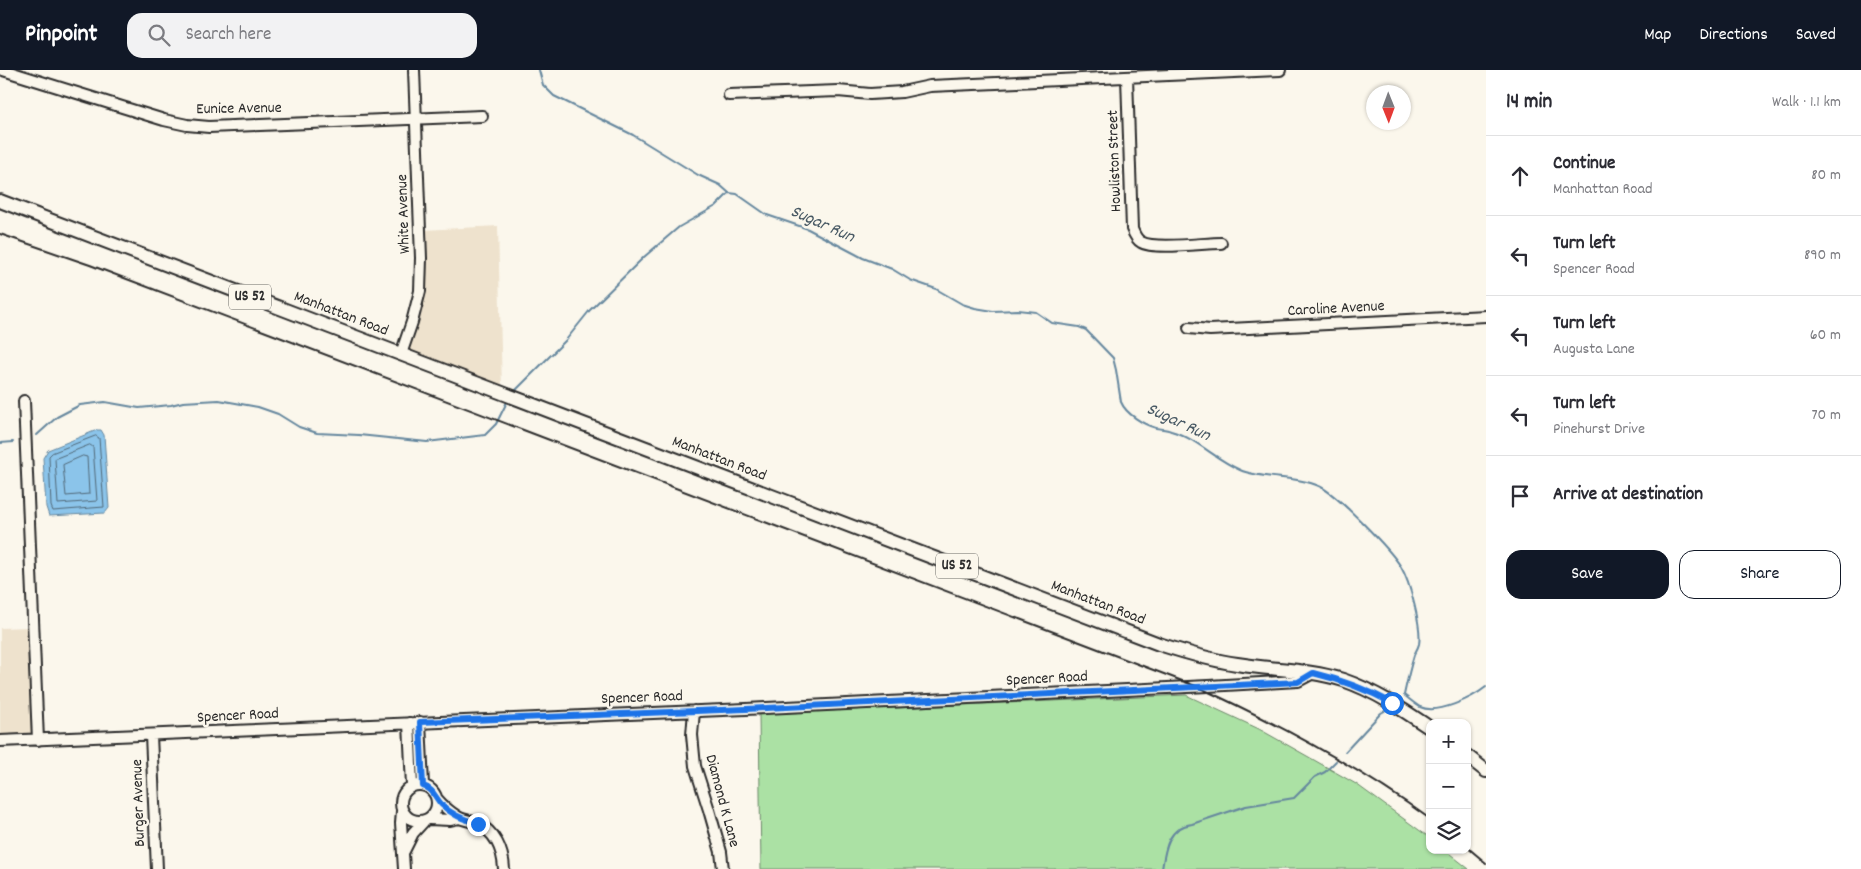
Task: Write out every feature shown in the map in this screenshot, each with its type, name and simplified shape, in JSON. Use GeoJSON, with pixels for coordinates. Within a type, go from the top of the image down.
{"type":"FeatureCollection","features":[{"type":"Feature","properties":{"kind":"main road","name":"Manhattan Road"},"geometry":{"type":"LineString","coordinates":[[0,201],[1159,644],[1199,656],[1237,664],[1313,673],[1342,680],[1366,689],[1397,706],[1426,725]]}},
{"type":"Feature","properties":{"kind":"main road"},"geometry":{"type":"LineString","coordinates":[[1471,759],[1486,771]]}},
{"type":"Feature","properties":{"kind":"street","name":"Eunice Avenue"},"geometry":{"type":"LineString","coordinates":[[3,70],[164,120],[188,125],[209,127],[415,117],[482,116]]}},
{"type":"Feature","properties":{"kind":"street","name":"White Avenue"},"geometry":{"type":"LineString","coordinates":[[401,354],[420,291],[421,258],[414,70]]}},
{"type":"Feature","properties":{"kind":"street"},"geometry":{"type":"LineString","coordinates":[[729,95],[838,91],[870,94],[902,92],[930,86],[1280,70]]}},
{"type":"Feature","properties":{"kind":"street","name":"Howliston Street"},"geometry":{"type":"LineString","coordinates":[[1127,77],[1132,229],[1140,242],[1156,246],[1221,242]]}},
{"type":"Feature","properties":{"kind":"street","name":"Caroline Avenue"},"geometry":{"type":"LineString","coordinates":[[1189,328],[1210,330],[1486,316]]}},
{"type":"Feature","properties":{"kind":"street"},"geometry":{"type":"LineString","coordinates":[[24,401],[38,740]]}},
{"type":"Feature","properties":{"kind":"street","name":"Spencer Road"},"geometry":{"type":"LineString","coordinates":[[0,741],[1298,682],[1313,673]]}},
{"type":"Feature","properties":{"kind":"street","name":"Diamond K Lane"},"geometry":{"type":"LineString","coordinates":[[694,710],[692,735],[694,766],[712,819],[721,852],[723,869]]}},
{"type":"Feature","properties":{"kind":"street"},"geometry":{"type":"LineString","coordinates":[[414,722],[423,786]]}},
{"type":"Feature","properties":{"kind":"street"},"geometry":{"type":"LineString","coordinates":[[412,786],[414,722]]}},
{"type":"Feature","properties":{"kind":"street","name":"Burger Avenue"},"geometry":{"type":"LineString","coordinates":[[151,735],[156,869]]}},
{"type":"Feature","properties":{"kind":"street"},"geometry":{"type":"LineString","coordinates":[[404,869],[401,798],[412,786],[423,786],[431,789],[443,806],[459,818],[478,824],[495,838],[501,848],[504,869]]}},
{"type":"Feature","properties":{"kind":"street"},"geometry":{"type":"LineString","coordinates":[[403,852],[413,833],[436,810],[437,798]]}},
{"type":"Feature","properties":{"kind":"street"},"geometry":{"type":"LineString","coordinates":[[402,811],[411,820],[450,820],[459,818]]}},
{"type":"Feature","properties":{"kind":"shaded area"},"geometry":{"type":"Polygon","coordinates":[[[498,226],[502,390],[404,353],[415,323],[424,230],[498,226]]]}},
{"type":"Feature","properties":{"kind":"shaded area"},"geometry":{"type":"Polygon","coordinates":[[[31,627],[36,739],[0,740],[0,628],[31,627]]]}},
{"type":"Feature","properties":{"kind":"green space"},"geometry":{"type":"Polygon","coordinates":[[[1186,695],[1259,729],[1356,784],[1426,835],[1426,854],[1450,854],[1469,869],[761,869],[759,714],[1186,695]]]}},
{"type":"Feature","properties":{"kind":"water"},"geometry":{"type":"Polygon","coordinates":[[[101,430],[104,435],[109,508],[105,513],[49,516],[46,507],[43,458],[48,450],[101,430]]]}},
{"type":"Feature","properties":{"kind":"waterway","name":"Sugar Run"},"geometry":{"type":"LineString","coordinates":[[539,70],[543,85],[554,96],[633,135],[698,175],[720,185],[729,193],[737,194],[767,215],[808,229],[863,258],[892,269],[910,280],[936,289],[962,304],[993,311],[1018,310],[1036,312],[1052,323],[1079,327],[1086,330],[1113,358],[1121,402],[1127,411],[1141,422],[1151,427],[1180,434],[1240,470],[1311,483],[1329,492],[1364,524],[1387,549],[1401,567],[1408,583],[1419,627],[1419,644],[1414,655],[1404,695]]}},
{"type":"Feature","properties":{"kind":"waterway"},"geometry":{"type":"LineString","coordinates":[[514,392],[566,340],[590,310],[644,257],[679,227],[716,206],[729,193]]}},
{"type":"Feature","properties":{"kind":"waterway"},"geometry":{"type":"LineString","coordinates":[[37,435],[57,417],[80,405],[105,402],[139,408],[183,402],[219,400],[258,407],[278,414],[299,427],[317,433],[427,442],[485,435],[496,424],[508,400]]}},
{"type":"Feature","properties":{"kind":"waterway"},"geometry":{"type":"LineString","coordinates":[[0,443],[13,442]]}},
{"type":"Feature","properties":{"kind":"waterway","name":"Sugar Run"},"geometry":{"type":"LineString","coordinates":[[1404,695],[1420,707],[1436,709],[1464,700],[1486,687]]}},
{"type":"Feature","properties":{"kind":"waterway"},"geometry":{"type":"LineString","coordinates":[[1345,752],[1381,713],[1390,708]]}},
{"type":"Feature","properties":{"kind":"waterway"},"geometry":{"type":"LineString","coordinates":[[1162,869],[1166,847],[1178,829],[1246,806],[1294,798],[1315,777],[1325,772],[1336,761]]}},
{"type":"Feature","properties":{"kind":"railway"},"geometry":{"type":"LineString","coordinates":[[0,234],[90,265],[1198,687],[1317,747],[1374,781],[1426,816]]}},
{"type":"Feature","properties":{"kind":"railway"},"geometry":{"type":"LineString","coordinates":[[1471,850],[1486,863]]}},
{"type":"Feature","properties":{"kind":"route"},"geometry":{"type":"LineString","coordinates":[[478,824],[459,818],[443,806],[431,789],[423,786],[420,722],[746,709],[1298,682],[1313,673],[1342,680],[1366,689],[1392,703]]}}]}
